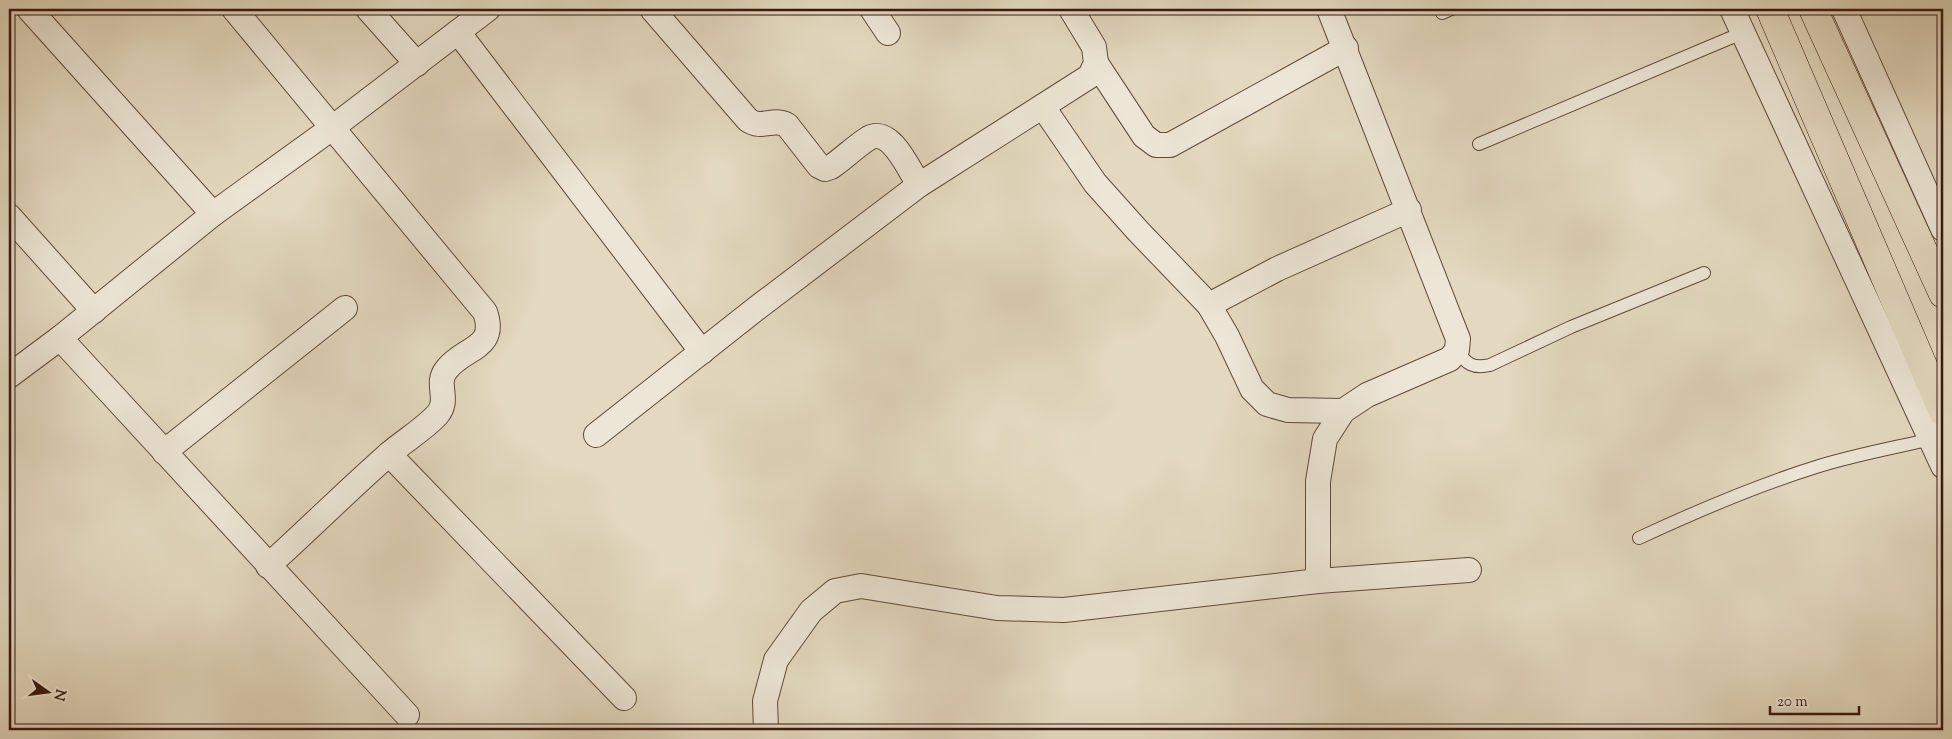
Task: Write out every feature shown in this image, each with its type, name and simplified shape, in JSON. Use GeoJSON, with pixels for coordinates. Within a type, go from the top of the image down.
{"type":"FeatureCollection","features":[{"type":"Feature","properties":{"kind":"main road"},"geometry":{"type":"LineString","coordinates":[[1770,9],[1943,412]]}},
{"type":"Feature","properties":{"kind":"main road"},"geometry":{"type":"LineString","coordinates":[[1813,9],[1943,294]]}},
{"type":"Feature","properties":{"kind":"street"},"geometry":{"type":"LineString","coordinates":[[29,9],[213,214]]}},
{"type":"Feature","properties":{"kind":"street"},"geometry":{"type":"LineString","coordinates":[[234,9],[484,312],[489,324],[487,334],[479,345],[453,362],[446,370],[441,379],[444,402],[437,415],[389,454],[268,566]]}},
{"type":"Feature","properties":{"kind":"street"},"geometry":{"type":"LineString","coordinates":[[368,9],[416,64]]}},
{"type":"Feature","properties":{"kind":"street"},"geometry":{"type":"LineString","coordinates":[[9,376],[94,311],[213,214],[332,128],[488,9]]}},
{"type":"Feature","properties":{"kind":"street"},"geometry":{"type":"LineString","coordinates":[[652,9],[748,120],[754,124],[762,125],[774,121],[787,125],[819,166],[825,169],[832,168],[870,137],[879,136],[887,138],[893,144],[918,185]]}},
{"type":"Feature","properties":{"kind":"street"},"geometry":{"type":"LineString","coordinates":[[872,9],[888,33]]}},
{"type":"Feature","properties":{"kind":"street"},"geometry":{"type":"LineString","coordinates":[[1071,9],[1094,48],[1096,63],[1144,136],[1156,145],[1170,146],[1346,48]]}},
{"type":"Feature","properties":{"kind":"street"},"geometry":{"type":"LineString","coordinates":[[1318,581],[1318,481],[1325,439],[1343,411],[1367,395],[1450,360],[1457,350],[1458,340],[1346,48],[1329,9]]}},
{"type":"Feature","properties":{"kind":"street"},"geometry":{"type":"LineString","coordinates":[[1732,9],[1943,466]]}},
{"type":"Feature","properties":{"kind":"street"},"geometry":{"type":"LineString","coordinates":[[1844,9],[1943,228]]}},
{"type":"Feature","properties":{"kind":"street"},"geometry":{"type":"LineString","coordinates":[[458,32],[702,352]]}},
{"type":"Feature","properties":{"kind":"street"},"geometry":{"type":"LineString","coordinates":[[596,435],[918,185],[1090,76],[1096,63]]}},
{"type":"Feature","properties":{"kind":"street"},"geometry":{"type":"LineString","coordinates":[[1042,107],[1095,182],[1138,231],[1209,305],[1227,336],[1252,390],[1267,404],[1288,410],[1343,411]]}},
{"type":"Feature","properties":{"kind":"street"},"geometry":{"type":"LineString","coordinates":[[1209,305],[1277,269],[1409,210]]}},
{"type":"Feature","properties":{"kind":"street"},"geometry":{"type":"LineString","coordinates":[[9,216],[94,311]]}},
{"type":"Feature","properties":{"kind":"street"},"geometry":{"type":"LineString","coordinates":[[164,452],[345,308]]}},
{"type":"Feature","properties":{"kind":"street"},"geometry":{"type":"LineString","coordinates":[[60,338],[407,715]]}},
{"type":"Feature","properties":{"kind":"street"},"geometry":{"type":"LineString","coordinates":[[389,454],[624,698]]}},
{"type":"Feature","properties":{"kind":"street"},"geometry":{"type":"LineString","coordinates":[[766,730],[765,701],[776,660],[811,611],[835,591],[861,586],[997,608],[1064,610],[1318,581],[1469,570]]}},
{"type":"Feature","properties":{"kind":"lane"},"geometry":{"type":"LineString","coordinates":[[1480,144],[1742,33]]}},
{"type":"Feature","properties":{"kind":"lane"},"geometry":{"type":"LineString","coordinates":[[1457,350],[1470,365],[1480,368],[1490,365],[1571,327],[1704,273]]}},
{"type":"Feature","properties":{"kind":"lane"},"geometry":{"type":"LineString","coordinates":[[1639,538],[1709,506],[1759,486],[1819,466],[1932,439]]}}]}
